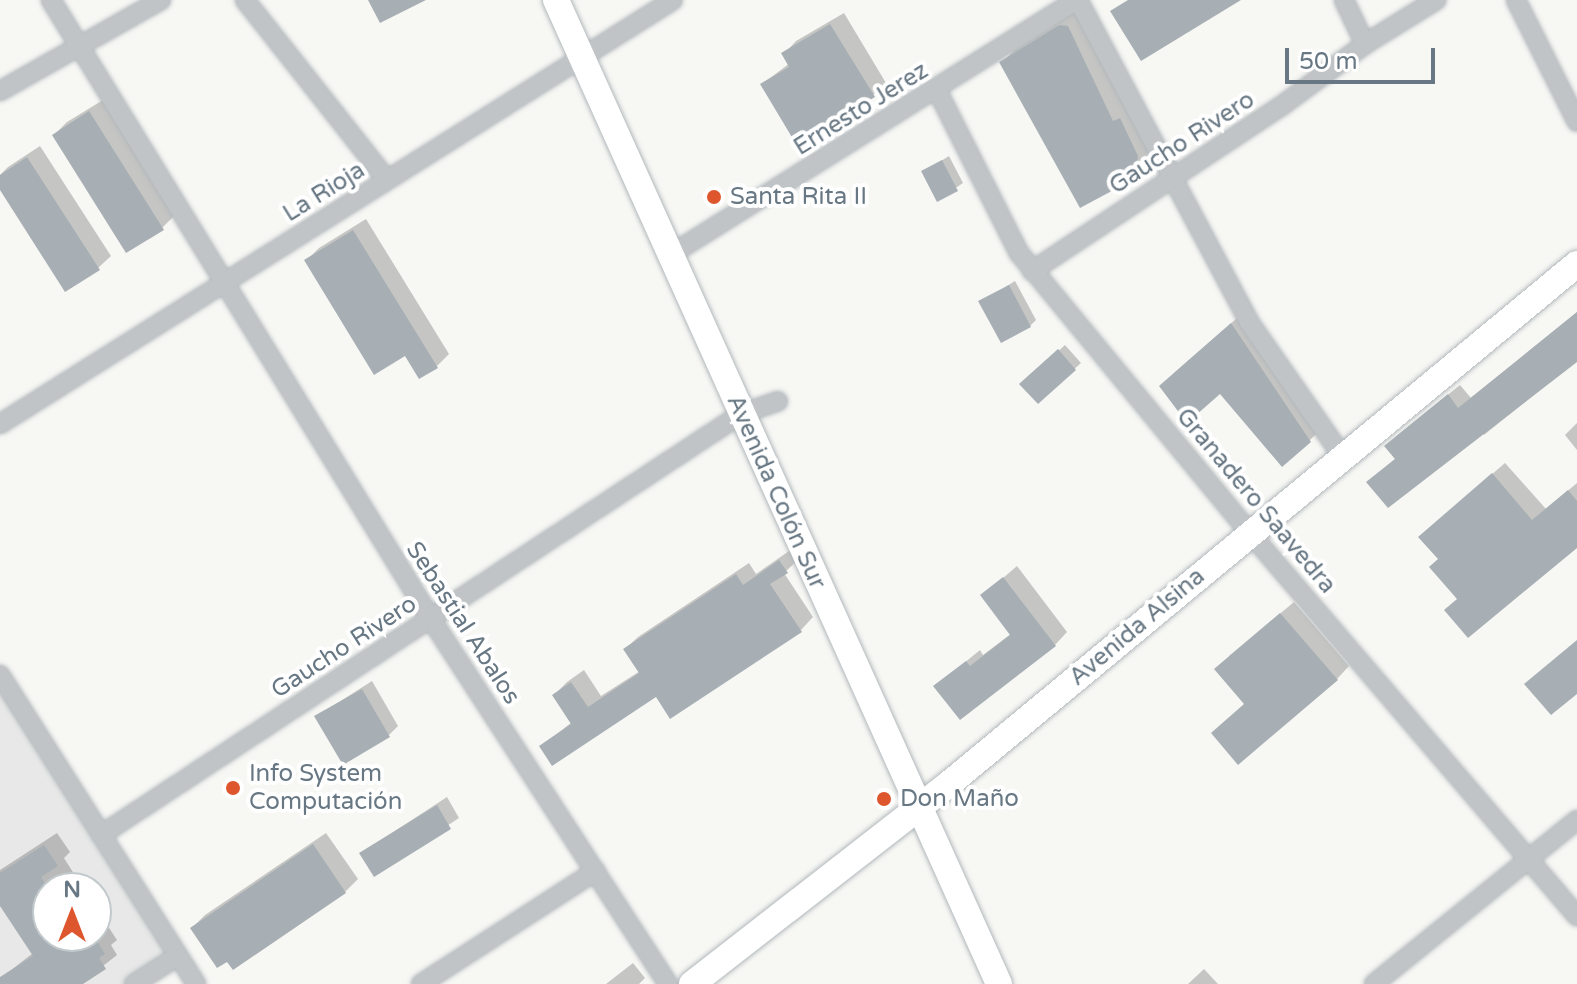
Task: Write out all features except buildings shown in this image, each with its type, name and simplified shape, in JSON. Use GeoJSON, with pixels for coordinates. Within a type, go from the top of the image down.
{"type":"FeatureCollection","features":[{"type":"Feature","properties":{"kind":"main road","name":"Avenida Colón Sur"},"geometry":{"type":"LineString","coordinates":[[556,0],[999,984]]}},
{"type":"Feature","properties":{"kind":"main road","name":"Avenida Alsina"},"geometry":{"type":"LineString","coordinates":[[692,984],[919,806],[1577,264]]}},
{"type":"Feature","properties":{"kind":"street","name":"Sebastial Abalos"},"geometry":{"type":"LineString","coordinates":[[51,0],[431,619],[668,984]]}},
{"type":"Feature","properties":{"kind":"street"},"geometry":{"type":"LineString","coordinates":[[0,91],[161,0]]}},
{"type":"Feature","properties":{"kind":"street"},"geometry":{"type":"LineString","coordinates":[[245,0],[387,180]]}},
{"type":"Feature","properties":{"kind":"street","name":"La Rioja"},"geometry":{"type":"LineString","coordinates":[[0,424],[673,0]]}},
{"type":"Feature","properties":{"kind":"street"},"geometry":{"type":"LineString","coordinates":[[1077,0],[1254,330],[1342,456]]}},
{"type":"Feature","properties":{"kind":"street","name":"Ernesto Jerez"},"geometry":{"type":"LineString","coordinates":[[670,255],[1077,0]]}},
{"type":"Feature","properties":{"kind":"street"},"geometry":{"type":"LineString","coordinates":[[1344,0],[1365,44]]}},
{"type":"Feature","properties":{"kind":"street","name":"Gaucho Rivero"},"geometry":{"type":"LineString","coordinates":[[1032,271],[1280,107],[1365,44],[1436,0]]}},
{"type":"Feature","properties":{"kind":"street"},"geometry":{"type":"LineString","coordinates":[[1516,0],[1577,122]]}},
{"type":"Feature","properties":{"kind":"street","name":"Granadero Saavedra"},"geometry":{"type":"LineString","coordinates":[[937,90],[1008,234],[1032,271],[1250,533],[1577,916]]}},
{"type":"Feature","properties":{"kind":"street","name":"Gaucho Rivero"},"geometry":{"type":"LineString","coordinates":[[101,835],[741,414],[778,401]]}},
{"type":"Feature","properties":{"kind":"street"},"geometry":{"type":"LineString","coordinates":[[0,675],[196,984]]}},
{"type":"Feature","properties":{"kind":"street"},"geometry":{"type":"LineString","coordinates":[[1374,984],[1577,820]]}},
{"type":"Feature","properties":{"kind":"street"},"geometry":{"type":"LineString","coordinates":[[421,984],[596,871]]}},
{"type":"Feature","properties":{"kind":"street"},"geometry":{"type":"LineString","coordinates":[[134,984],[178,956]]}},
{"type":"Feature","properties":{"kind":"shaded area"},"geometry":{"type":"Polygon","coordinates":[[[0,676],[178,956],[134,984],[0,984],[0,676]]]}},
{"type":"Feature","properties":{"kind":"place","name":"Santa Rita II"},"geometry":{"type":"Point","coordinates":[714,197]}},
{"type":"Feature","properties":{"kind":"place","name":"Info System Computación"},"geometry":{"type":"Point","coordinates":[233,788]}},
{"type":"Feature","properties":{"kind":"place","name":"Don Maño"},"geometry":{"type":"Point","coordinates":[884,799]}}]}
